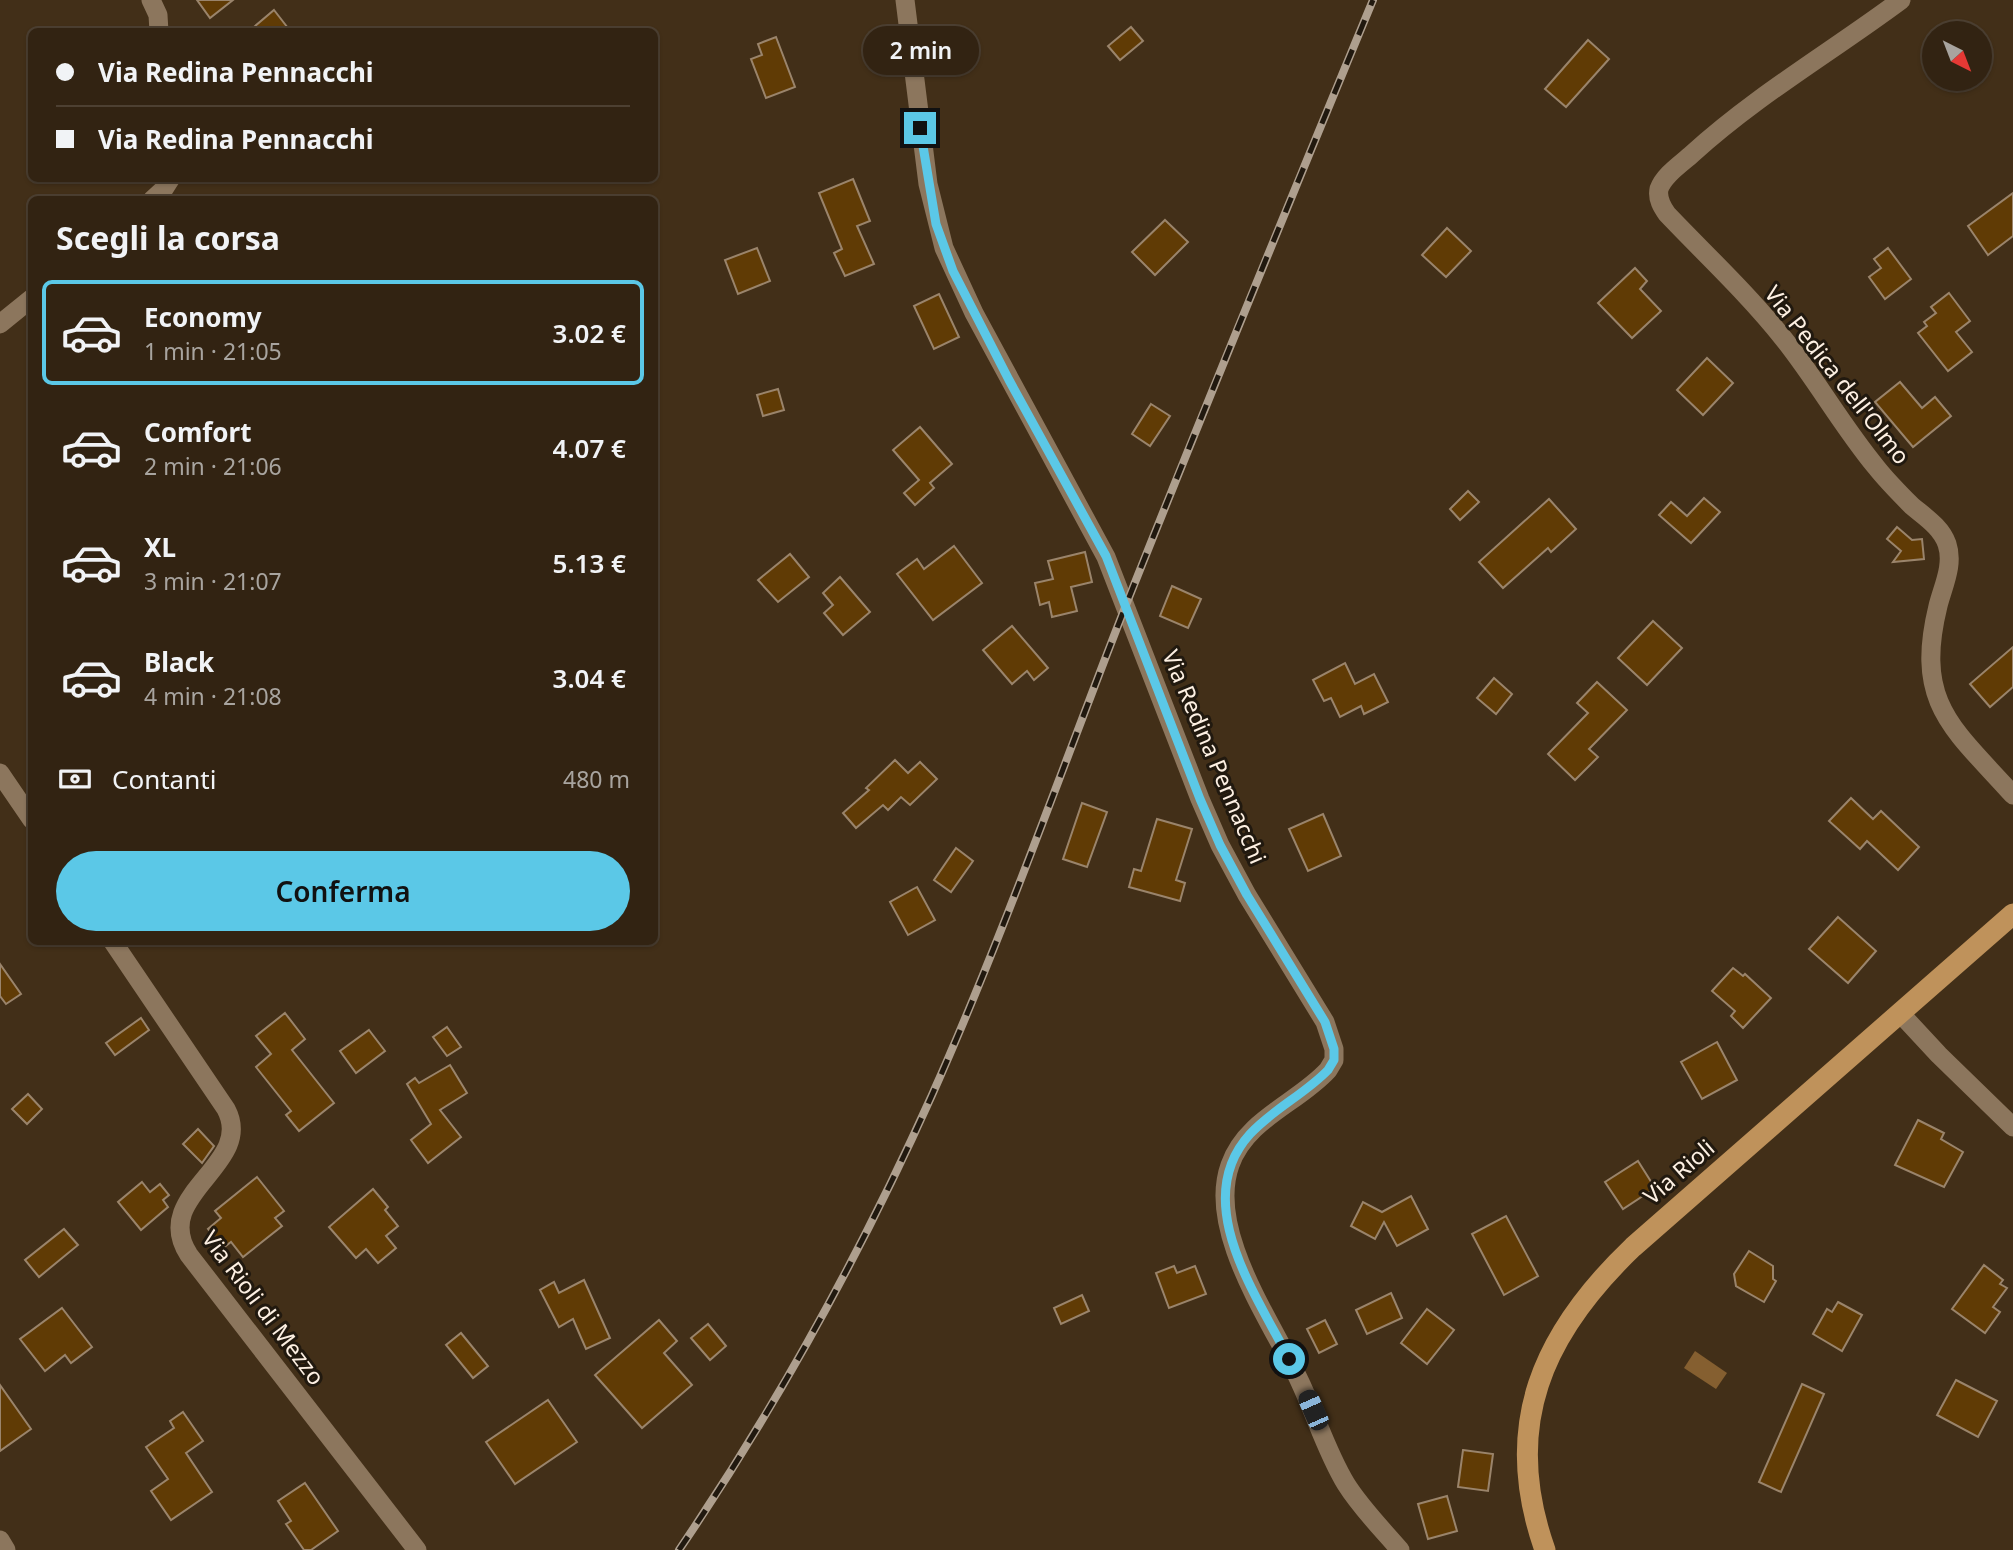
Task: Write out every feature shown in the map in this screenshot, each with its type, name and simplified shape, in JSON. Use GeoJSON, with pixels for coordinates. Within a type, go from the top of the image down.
{"type":"FeatureCollection","features":[{"type":"Feature","properties":{"kind":"main road","name":"Via Rioli"},"geometry":{"type":"LineString","coordinates":[[1545,1550],[1529,1481],[1528,1433],[1543,1372],[1569,1321],[1602,1279],[1633,1247],[2013,914]]}},
{"type":"Feature","properties":{"kind":"street"},"geometry":{"type":"LineString","coordinates":[[150,0],[158,15],[159,28]]}},
{"type":"Feature","properties":{"kind":"street","name":"Via Redina Pennacchi"},"geometry":{"type":"LineString","coordinates":[[905,0],[928,184],[936,224],[948,260],[1009,380],[1106,556],[1220,845],[1247,895],[1320,1011],[1332,1040],[1334,1060],[1328,1070],[1263,1121],[1237,1151],[1227,1174],[1224,1206],[1229,1230],[1247,1276],[1301,1384],[1337,1468],[1360,1504],[1400,1550]]}},
{"type":"Feature","properties":{"kind":"street","name":"Via Pedica dell'Olmo"},"geometry":{"type":"LineString","coordinates":[[1901,0],[1760,97],[1722,127],[1667,176],[1660,187],[1659,200],[1667,214],[1783,338],[1877,468],[1897,491],[1941,531],[1950,558],[1933,633],[1930,664],[1933,688],[1952,726],[2013,795]]}},
{"type":"Feature","properties":{"kind":"street"},"geometry":{"type":"LineString","coordinates":[[156,196],[168,182]]}},
{"type":"Feature","properties":{"kind":"street"},"geometry":{"type":"LineString","coordinates":[[0,324],[28,301]]}},
{"type":"Feature","properties":{"kind":"street"},"geometry":{"type":"LineString","coordinates":[[0,773],[28,814]]}},
{"type":"Feature","properties":{"kind":"street","name":"Via Rioli di Mezzo"},"geometry":{"type":"LineString","coordinates":[[115,945],[226,1109],[231,1121],[232,1133],[228,1147],[200,1184],[184,1212],[180,1226],[182,1242],[189,1255],[418,1550]]}},
{"type":"Feature","properties":{"kind":"street"},"geometry":{"type":"LineString","coordinates":[[1900,1013],[1964,1081],[2013,1127]]}},
{"type":"Feature","properties":{"kind":"street"},"geometry":{"type":"LineString","coordinates":[[0,1541],[6,1550]]}},
{"type":"Feature","properties":{"kind":"shaded area"},"geometry":{"type":"Polygon","coordinates":[[[1695,1351],[1727,1373],[1716,1389],[1684,1368],[1695,1351]]]}},
{"type":"Feature","properties":{"kind":"building"},"geometry":{"type":"Polygon","coordinates":[[[197,0],[233,0],[210,18],[197,0]]]}},
{"type":"Feature","properties":{"kind":"building"},"geometry":{"type":"Polygon","coordinates":[[[274,10],[288,28],[253,28],[274,10]]]}},
{"type":"Feature","properties":{"kind":"building"},"geometry":{"type":"Polygon","coordinates":[[[1131,27],[1143,41],[1120,60],[1108,46],[1131,27]]]}},
{"type":"Feature","properties":{"kind":"building"},"geometry":{"type":"Polygon","coordinates":[[[776,37],[795,87],[766,98],[751,59],[762,55],[758,44],[776,37]]]}},
{"type":"Feature","properties":{"kind":"building"},"geometry":{"type":"Polygon","coordinates":[[[1588,40],[1609,59],[1566,107],[1545,89],[1588,40]]]}},
{"type":"Feature","properties":{"kind":"building"},"geometry":{"type":"Polygon","coordinates":[[[853,179],[870,221],[857,226],[874,264],[845,276],[834,253],[842,249],[819,193],[853,179]]]}},
{"type":"Feature","properties":{"kind":"building"},"geometry":{"type":"Polygon","coordinates":[[[2013,193],[2013,236],[1988,255],[1968,226],[2013,193]]]}},
{"type":"Feature","properties":{"kind":"building"},"geometry":{"type":"Polygon","coordinates":[[[1165,220],[1188,242],[1155,275],[1132,252],[1165,220]]]}},
{"type":"Feature","properties":{"kind":"building"},"geometry":{"type":"Polygon","coordinates":[[[1447,228],[1471,251],[1446,277],[1422,255],[1447,228]]]}},
{"type":"Feature","properties":{"kind":"building"},"geometry":{"type":"Polygon","coordinates":[[[757,248],[770,281],[738,294],[725,260],[757,248]]]}},
{"type":"Feature","properties":{"kind":"building"},"geometry":{"type":"Polygon","coordinates":[[[1888,248],[1911,279],[1885,299],[1869,277],[1881,268],[1874,259],[1888,248]]]}},
{"type":"Feature","properties":{"kind":"building"},"geometry":{"type":"Polygon","coordinates":[[[1635,268],[1647,281],[1640,289],[1661,311],[1632,338],[1598,303],[1635,268]]]}},
{"type":"Feature","properties":{"kind":"building"},"geometry":{"type":"Polygon","coordinates":[[[1949,293],[1970,321],[1956,332],[1972,352],[1948,371],[1918,333],[1927,326],[1924,322],[1936,313],[1931,307],[1949,293]]]}},
{"type":"Feature","properties":{"kind":"building"},"geometry":{"type":"Polygon","coordinates":[[[939,294],[959,337],[934,349],[914,306],[939,294]]]}},
{"type":"Feature","properties":{"kind":"building"},"geometry":{"type":"Polygon","coordinates":[[[1707,358],[1733,383],[1703,415],[1677,390],[1707,358]]]}},
{"type":"Feature","properties":{"kind":"building"},"geometry":{"type":"Polygon","coordinates":[[[1900,382],[1922,408],[1935,397],[1951,416],[1913,447],[1875,402],[1900,382]]]}},
{"type":"Feature","properties":{"kind":"building"},"geometry":{"type":"Polygon","coordinates":[[[778,389],[784,410],[763,416],[757,395],[778,389]]]}},
{"type":"Feature","properties":{"kind":"building"},"geometry":{"type":"Polygon","coordinates":[[[1151,404],[1170,416],[1150,446],[1132,434],[1151,404]]]}},
{"type":"Feature","properties":{"kind":"building"},"geometry":{"type":"Polygon","coordinates":[[[920,427],[952,464],[930,483],[934,488],[915,505],[904,493],[919,480],[893,450],[920,427]]]}},
{"type":"Feature","properties":{"kind":"building"},"geometry":{"type":"Polygon","coordinates":[[[1468,491],[1479,502],[1460,520],[1450,509],[1468,491]]]}},
{"type":"Feature","properties":{"kind":"building"},"geometry":{"type":"Polygon","coordinates":[[[1704,498],[1720,512],[1691,543],[1659,515],[1671,502],[1687,516],[1704,498]]]}},
{"type":"Feature","properties":{"kind":"building"},"geometry":{"type":"Polygon","coordinates":[[[1549,499],[1576,529],[1551,552],[1548,548],[1503,588],[1479,562],[1549,499]]]}},
{"type":"Feature","properties":{"kind":"building"},"geometry":{"type":"Polygon","coordinates":[[[1897,527],[1912,540],[1922,539],[1924,559],[1893,562],[1901,551],[1887,539],[1897,527]]]}},
{"type":"Feature","properties":{"kind":"building"},"geometry":{"type":"Polygon","coordinates":[[[954,546],[982,583],[933,620],[897,574],[917,559],[924,569],[954,546]]]}},
{"type":"Feature","properties":{"kind":"building"},"geometry":{"type":"Polygon","coordinates":[[[1085,552],[1092,582],[1071,587],[1077,611],[1052,617],[1049,602],[1040,605],[1035,583],[1053,579],[1048,561],[1085,552]]]}},
{"type":"Feature","properties":{"kind":"building"},"geometry":{"type":"Polygon","coordinates":[[[790,554],[809,577],[778,602],[758,580],[790,554]]]}},
{"type":"Feature","properties":{"kind":"building"},"geometry":{"type":"Polygon","coordinates":[[[840,577],[870,612],[843,635],[824,613],[833,605],[823,593],[840,577]]]}},
{"type":"Feature","properties":{"kind":"building"},"geometry":{"type":"Polygon","coordinates":[[[1172,586],[1201,599],[1188,628],[1160,616],[1172,586]]]}},
{"type":"Feature","properties":{"kind":"building"},"geometry":{"type":"Polygon","coordinates":[[[1653,621],[1682,648],[1647,685],[1618,658],[1653,621]]]}},
{"type":"Feature","properties":{"kind":"building"},"geometry":{"type":"Polygon","coordinates":[[[1012,626],[1048,668],[1034,680],[1027,671],[1012,684],[983,650],[1012,626]]]}},
{"type":"Feature","properties":{"kind":"building"},"geometry":{"type":"Polygon","coordinates":[[[2013,647],[2013,687],[1990,707],[1970,684],[2013,647]]]}},
{"type":"Feature","properties":{"kind":"building"},"geometry":{"type":"Polygon","coordinates":[[[1345,663],[1355,684],[1374,674],[1388,702],[1364,714],[1361,706],[1340,717],[1331,698],[1324,701],[1313,680],[1345,663]]]}},
{"type":"Feature","properties":{"kind":"building"},"geometry":{"type":"Polygon","coordinates":[[[1494,678],[1512,694],[1496,714],[1477,698],[1494,678]]]}},
{"type":"Feature","properties":{"kind":"building"},"geometry":{"type":"Polygon","coordinates":[[[1597,682],[1627,710],[1589,749],[1598,757],[1575,780],[1548,754],[1588,713],[1577,703],[1597,682]]]}},
{"type":"Feature","properties":{"kind":"building"},"geometry":{"type":"Polygon","coordinates":[[[895,760],[908,773],[920,762],[937,779],[910,805],[901,797],[888,810],[883,805],[856,828],[843,813],[869,790],[866,788],[895,760]]]}},
{"type":"Feature","properties":{"kind":"building"},"geometry":{"type":"Polygon","coordinates":[[[1851,798],[1873,819],[1881,811],[1919,847],[1898,870],[1867,841],[1860,849],[1829,821],[1851,798]]]}},
{"type":"Feature","properties":{"kind":"building"},"geometry":{"type":"Polygon","coordinates":[[[1082,803],[1107,812],[1087,867],[1063,859],[1082,803]]]}},
{"type":"Feature","properties":{"kind":"building"},"geometry":{"type":"Polygon","coordinates":[[[1323,814],[1341,856],[1308,871],[1289,829],[1323,814]]]}},
{"type":"Feature","properties":{"kind":"building"},"geometry":{"type":"Polygon","coordinates":[[[1157,819],[1192,829],[1176,880],[1185,883],[1180,901],[1129,887],[1134,869],[1141,871],[1157,819]]]}},
{"type":"Feature","properties":{"kind":"building"},"geometry":{"type":"Polygon","coordinates":[[[956,848],[973,861],[951,892],[934,880],[956,848]]]}},
{"type":"Feature","properties":{"kind":"building"},"geometry":{"type":"Polygon","coordinates":[[[917,887],[935,920],[908,935],[890,902],[917,887]]]}},
{"type":"Feature","properties":{"kind":"building"},"geometry":{"type":"Polygon","coordinates":[[[1838,917],[1876,951],[1848,983],[1809,949],[1838,917]]]}},
{"type":"Feature","properties":{"kind":"building"},"geometry":{"type":"Polygon","coordinates":[[[0,964],[21,994],[6,1004],[0,996],[0,964]]]}},
{"type":"Feature","properties":{"kind":"building"},"geometry":{"type":"Polygon","coordinates":[[[1733,968],[1743,976],[1745,974],[1771,998],[1743,1028],[1731,1016],[1735,1011],[1712,991],[1733,968]]]}},
{"type":"Feature","properties":{"kind":"building"},"geometry":{"type":"Polygon","coordinates":[[[285,1013],[305,1039],[292,1050],[334,1103],[299,1131],[286,1115],[291,1111],[256,1067],[271,1054],[256,1036],[285,1013]]]}},
{"type":"Feature","properties":{"kind":"building"},"geometry":{"type":"Polygon","coordinates":[[[141,1018],[149,1030],[115,1055],[106,1043],[141,1018]]]}},
{"type":"Feature","properties":{"kind":"building"},"geometry":{"type":"Polygon","coordinates":[[[447,1027],[461,1047],[447,1056],[433,1037],[447,1027]]]}},
{"type":"Feature","properties":{"kind":"building"},"geometry":{"type":"Polygon","coordinates":[[[369,1030],[385,1051],[356,1073],[340,1051],[369,1030]]]}},
{"type":"Feature","properties":{"kind":"building"},"geometry":{"type":"Polygon","coordinates":[[[1717,1042],[1737,1080],[1702,1099],[1681,1062],[1717,1042]]]}},
{"type":"Feature","properties":{"kind":"building"},"geometry":{"type":"Polygon","coordinates":[[[450,1065],[467,1093],[440,1110],[461,1137],[428,1163],[411,1140],[431,1124],[407,1084],[415,1078],[419,1083],[450,1065]]]}},
{"type":"Feature","properties":{"kind":"building"},"geometry":{"type":"Polygon","coordinates":[[[28,1094],[42,1109],[27,1124],[12,1109],[28,1094]]]}},
{"type":"Feature","properties":{"kind":"building"},"geometry":{"type":"Polygon","coordinates":[[[1918,1120],[1944,1133],[1941,1139],[1963,1152],[1944,1187],[1895,1165],[1918,1120]]]}},
{"type":"Feature","properties":{"kind":"building"},"geometry":{"type":"Polygon","coordinates":[[[198,1129],[214,1146],[202,1163],[183,1144],[198,1129]]]}},
{"type":"Feature","properties":{"kind":"building"},"geometry":{"type":"Polygon","coordinates":[[[1638,1161],[1655,1188],[1623,1209],[1605,1182],[1638,1161]]]}},
{"type":"Feature","properties":{"kind":"building"},"geometry":{"type":"Polygon","coordinates":[[[257,1177],[284,1211],[275,1218],[282,1226],[243,1257],[231,1242],[223,1248],[208,1229],[221,1218],[215,1211],[257,1177]]]}},
{"type":"Feature","properties":{"kind":"building"},"geometry":{"type":"Polygon","coordinates":[[[142,1182],[150,1192],[160,1184],[169,1195],[163,1200],[168,1207],[141,1230],[118,1202],[142,1182]]]}},
{"type":"Feature","properties":{"kind":"building"},"geometry":{"type":"Polygon","coordinates":[[[373,1189],[388,1207],[385,1210],[398,1226],[386,1236],[396,1248],[378,1263],[366,1249],[356,1258],[329,1227],[373,1189]]]}},
{"type":"Feature","properties":{"kind":"building"},"geometry":{"type":"Polygon","coordinates":[[[1411,1196],[1428,1229],[1397,1246],[1384,1222],[1375,1239],[1351,1226],[1363,1202],[1382,1212],[1411,1196]]]}},
{"type":"Feature","properties":{"kind":"building"},"geometry":{"type":"Polygon","coordinates":[[[1506,1216],[1538,1276],[1504,1295],[1472,1234],[1506,1216]]]}},
{"type":"Feature","properties":{"kind":"building"},"geometry":{"type":"Polygon","coordinates":[[[64,1229],[78,1245],[39,1277],[25,1260],[64,1229]]]}},
{"type":"Feature","properties":{"kind":"building"},"geometry":{"type":"Polygon","coordinates":[[[1749,1251],[1773,1266],[1773,1279],[1776,1281],[1764,1302],[1736,1286],[1734,1274],[1749,1251]]]}},
{"type":"Feature","properties":{"kind":"building"},"geometry":{"type":"Polygon","coordinates":[[[1984,1265],[2003,1280],[2000,1284],[2007,1288],[1993,1307],[2000,1312],[1985,1333],[1952,1309],[1984,1265]]]}},
{"type":"Feature","properties":{"kind":"building"},"geometry":{"type":"Polygon","coordinates":[[[1174,1266],[1177,1273],[1195,1266],[1206,1294],[1169,1308],[1156,1273],[1174,1266]]]}},
{"type":"Feature","properties":{"kind":"building"},"geometry":{"type":"Polygon","coordinates":[[[584,1280],[610,1338],[586,1349],[573,1319],[559,1327],[540,1290],[554,1282],[559,1293],[584,1280]]]}},
{"type":"Feature","properties":{"kind":"building"},"geometry":{"type":"Polygon","coordinates":[[[1391,1293],[1402,1318],[1367,1334],[1356,1310],[1391,1293]]]}},
{"type":"Feature","properties":{"kind":"building"},"geometry":{"type":"Polygon","coordinates":[[[1082,1295],[1089,1311],[1061,1324],[1054,1308],[1082,1295]]]}},
{"type":"Feature","properties":{"kind":"building"},"geometry":{"type":"Polygon","coordinates":[[[1838,1302],[1862,1315],[1842,1351],[1813,1334],[1827,1309],[1832,1312],[1838,1302]]]}},
{"type":"Feature","properties":{"kind":"building"},"geometry":{"type":"Polygon","coordinates":[[[62,1308],[92,1347],[71,1363],[65,1355],[45,1371],[20,1339],[62,1308]]]}},
{"type":"Feature","properties":{"kind":"building"},"geometry":{"type":"Polygon","coordinates":[[[1427,1309],[1454,1330],[1427,1364],[1401,1343],[1427,1309]]]}},
{"type":"Feature","properties":{"kind":"building"},"geometry":{"type":"Polygon","coordinates":[[[659,1320],[677,1341],[664,1353],[692,1385],[642,1428],[595,1375],[659,1320]]]}},
{"type":"Feature","properties":{"kind":"building"},"geometry":{"type":"Polygon","coordinates":[[[1325,1320],[1337,1344],[1319,1353],[1307,1329],[1325,1320]]]}},
{"type":"Feature","properties":{"kind":"building"},"geometry":{"type":"Polygon","coordinates":[[[708,1324],[726,1346],[710,1360],[691,1338],[708,1324]]]}},
{"type":"Feature","properties":{"kind":"building"},"geometry":{"type":"Polygon","coordinates":[[[461,1333],[488,1366],[473,1378],[446,1345],[461,1333]]]}},
{"type":"Feature","properties":{"kind":"building"},"geometry":{"type":"Polygon","coordinates":[[[1956,1380],[1997,1401],[1978,1437],[1937,1415],[1956,1380]]]}},
{"type":"Feature","properties":{"kind":"building"},"geometry":{"type":"Polygon","coordinates":[[[1802,1384],[1824,1394],[1781,1492],[1759,1482],[1802,1384]]]}},
{"type":"Feature","properties":{"kind":"building"},"geometry":{"type":"Polygon","coordinates":[[[0,1385],[31,1429],[0,1451],[0,1385]]]}},
{"type":"Feature","properties":{"kind":"building"},"geometry":{"type":"Polygon","coordinates":[[[548,1400],[577,1442],[515,1484],[486,1442],[548,1400]]]}},
{"type":"Feature","properties":{"kind":"building"},"geometry":{"type":"Polygon","coordinates":[[[183,1412],[203,1441],[186,1453],[212,1492],[171,1520],[151,1491],[168,1479],[146,1447],[174,1428],[170,1421],[183,1412]]]}},
{"type":"Feature","properties":{"kind":"building"},"geometry":{"type":"Polygon","coordinates":[[[1463,1450],[1493,1454],[1488,1491],[1458,1487],[1463,1450]]]}},
{"type":"Feature","properties":{"kind":"building"},"geometry":{"type":"Polygon","coordinates":[[[305,1483],[338,1531],[311,1550],[304,1550],[286,1524],[291,1521],[278,1501],[305,1483]]]}},
{"type":"Feature","properties":{"kind":"building"},"geometry":{"type":"Polygon","coordinates":[[[1447,1496],[1457,1531],[1428,1539],[1418,1504],[1447,1496]]]}},
{"type":"Feature","properties":{"kind":"railway"},"geometry":{"type":"LineString","coordinates":[[679,1550],[749,1441],[815,1328],[876,1213],[932,1095],[1007,914],[1185,457],[1373,0]]}},
{"type":"Feature","properties":{"kind":"route"},"geometry":{"type":"LineString","coordinates":[[920,128],[936,224],[957,279],[1106,556],[1220,845],[1247,895],[1320,1011],[1332,1040],[1334,1060],[1328,1070],[1272,1113],[1248,1137],[1233,1158],[1224,1190],[1225,1216],[1229,1230],[1252,1288],[1289,1359]]}}]}
